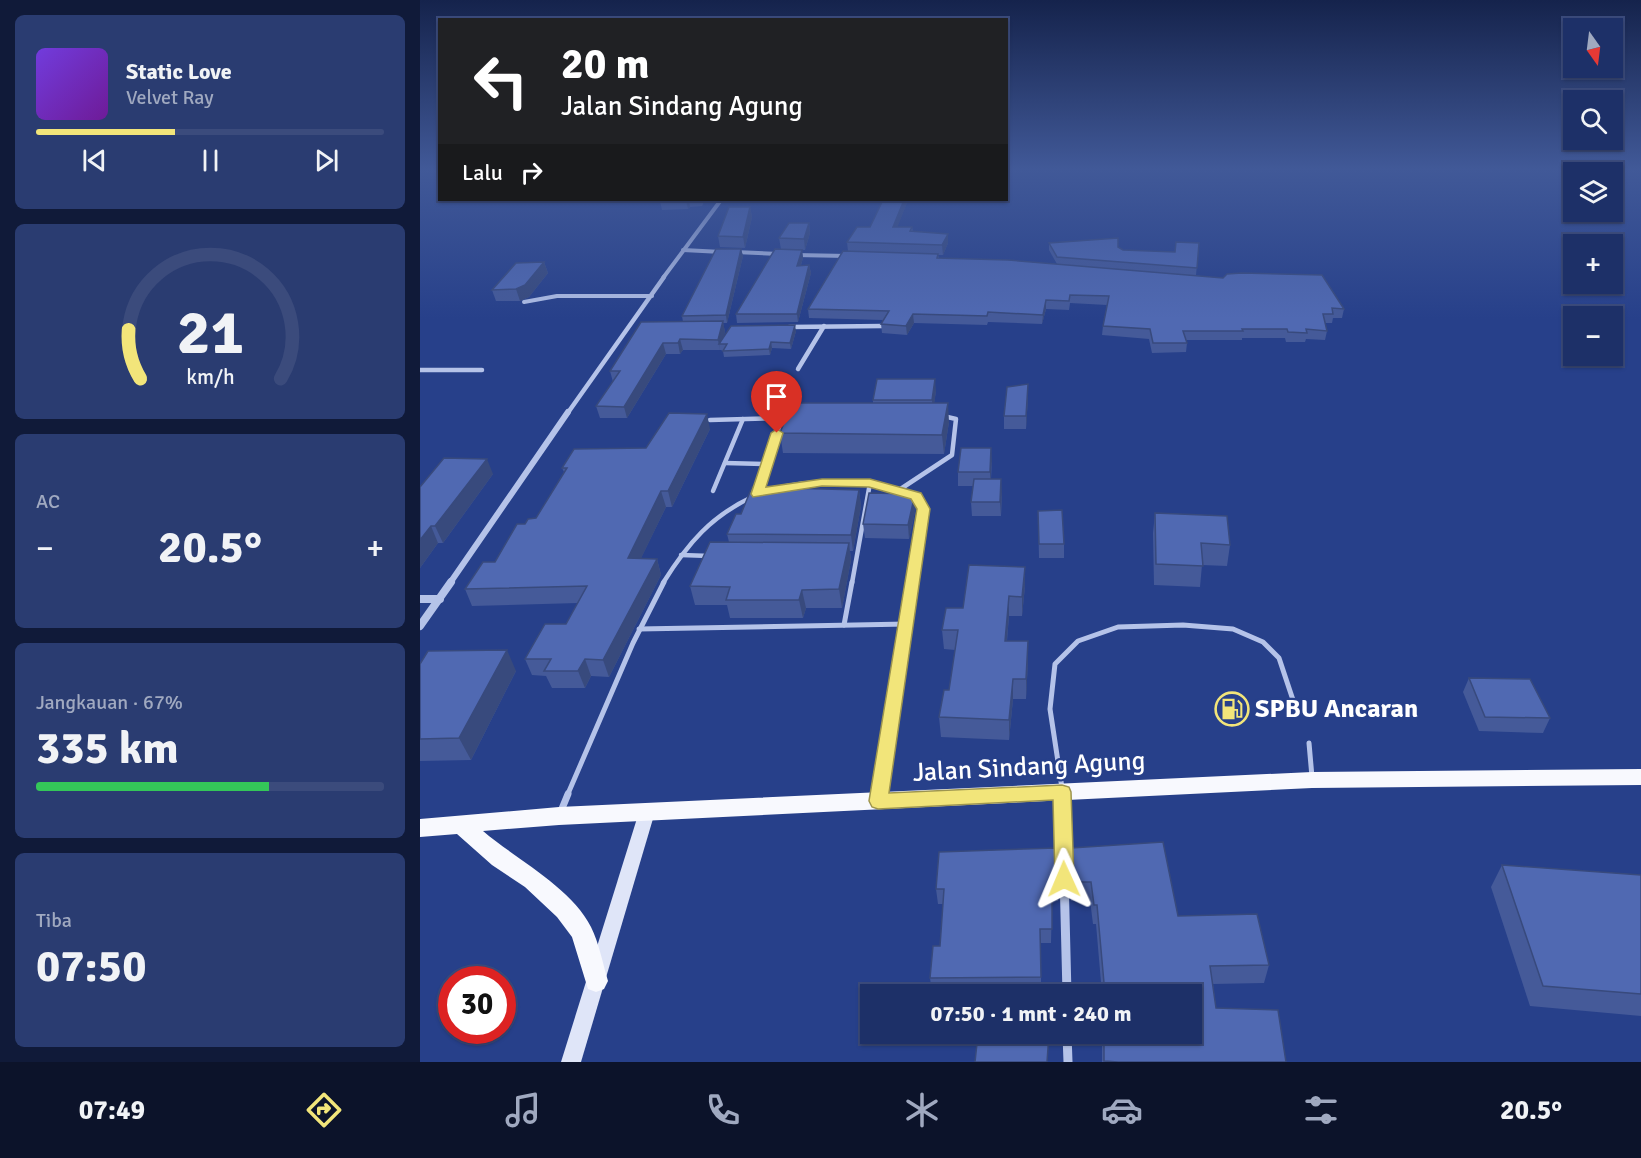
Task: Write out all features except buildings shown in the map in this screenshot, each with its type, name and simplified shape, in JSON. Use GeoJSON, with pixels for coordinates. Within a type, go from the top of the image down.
{"type":"FeatureCollection","features":[{"type":"Feature","properties":{"kind":"main road","name":"Jalan Sindang Agung"},"geometry":{"type":"LineString","coordinates":[[420,828],[559,816],[1312,780],[1641,777]]}},
{"type":"Feature","properties":{"kind":"main road"},"geometry":{"type":"LineString","coordinates":[[571,1062],[647,812]]}},
{"type":"Feature","properties":{"kind":"main road"},"geometry":{"type":"LineString","coordinates":[[460,824],[500,858],[533,880],[565,910],[582,932],[596,981]]}},
{"type":"Feature","properties":{"kind":"street"},"geometry":{"type":"LineString","coordinates":[[420,626],[626,328],[652,296],[706,220]]}},
{"type":"Feature","properties":{"kind":"street"},"geometry":{"type":"LineString","coordinates":[[683,250],[859,256]]}},
{"type":"Feature","properties":{"kind":"street"},"geometry":{"type":"LineString","coordinates":[[798,369],[824,326]]}},
{"type":"Feature","properties":{"kind":"street"},"geometry":{"type":"LineString","coordinates":[[778,327],[883,326]]}},
{"type":"Feature","properties":{"kind":"street"},"geometry":{"type":"LineString","coordinates":[[626,328],[638,328]]}},
{"type":"Feature","properties":{"kind":"street"},"geometry":{"type":"LineString","coordinates":[[420,370],[482,370]]}},
{"type":"Feature","properties":{"kind":"street"},"geometry":{"type":"LineString","coordinates":[[420,599],[440,599]]}},
{"type":"Feature","properties":{"kind":"street"},"geometry":{"type":"LineString","coordinates":[[1062,792],[1067,984]]}},
{"type":"Feature","properties":{"kind":"street"},"geometry":{"type":"LineString","coordinates":[[1067,1044],[1068,1062]]}},
{"type":"Feature","properties":{"kind":"lane"},"geometry":{"type":"LineString","coordinates":[[524,302],[557,296],[652,296]]}},
{"type":"Feature","properties":{"kind":"lane"},"geometry":{"type":"LineString","coordinates":[[899,490],[952,455],[956,419],[951,416],[935,416]]}},
{"type":"Feature","properties":{"kind":"lane"},"geometry":{"type":"LineString","coordinates":[[758,494],[782,417]]}},
{"type":"Feature","properties":{"kind":"lane"},"geometry":{"type":"LineString","coordinates":[[710,420],[794,417]]}},
{"type":"Feature","properties":{"kind":"lane"},"geometry":{"type":"LineString","coordinates":[[713,491],[743,419]]}},
{"type":"Feature","properties":{"kind":"lane"},"geometry":{"type":"LineString","coordinates":[[725,463],[767,464]]}},
{"type":"Feature","properties":{"kind":"lane"},"geometry":{"type":"LineString","coordinates":[[559,816],[639,629],[664,579],[681,555],[718,517],[743,499],[779,488],[822,483],[870,483],[899,490],[916,496],[924,509],[878,801]]}},
{"type":"Feature","properties":{"kind":"lane"},"geometry":{"type":"LineString","coordinates":[[844,625],[870,483]]}},
{"type":"Feature","properties":{"kind":"lane"},"geometry":{"type":"LineString","coordinates":[[681,555],[716,556]]}},
{"type":"Feature","properties":{"kind":"lane"},"geometry":{"type":"LineString","coordinates":[[845,556],[856,556]]}},
{"type":"Feature","properties":{"kind":"lane"},"geometry":{"type":"LineString","coordinates":[[639,629],[907,624]]}},
{"type":"Feature","properties":{"kind":"lane"},"geometry":{"type":"LineString","coordinates":[[1062,792],[1050,709],[1055,664],[1078,641],[1118,627],[1183,626],[1233,629],[1263,642],[1279,658],[1293,700]]}},
{"type":"Feature","properties":{"kind":"lane"},"geometry":{"type":"LineString","coordinates":[[1309,743],[1312,780]]}},
{"type":"Feature","properties":{"kind":"place","name":"SPBU Ancaran"},"geometry":{"type":"Point","coordinates":[1232,709]}},
{"type":"Feature","properties":{"kind":"route"},"geometry":{"type":"LineString","coordinates":[[777,433],[758,494],[779,488],[822,483],[870,483],[895,488],[916,496],[924,509],[878,801],[1062,792],[1064,879]]}}]}
